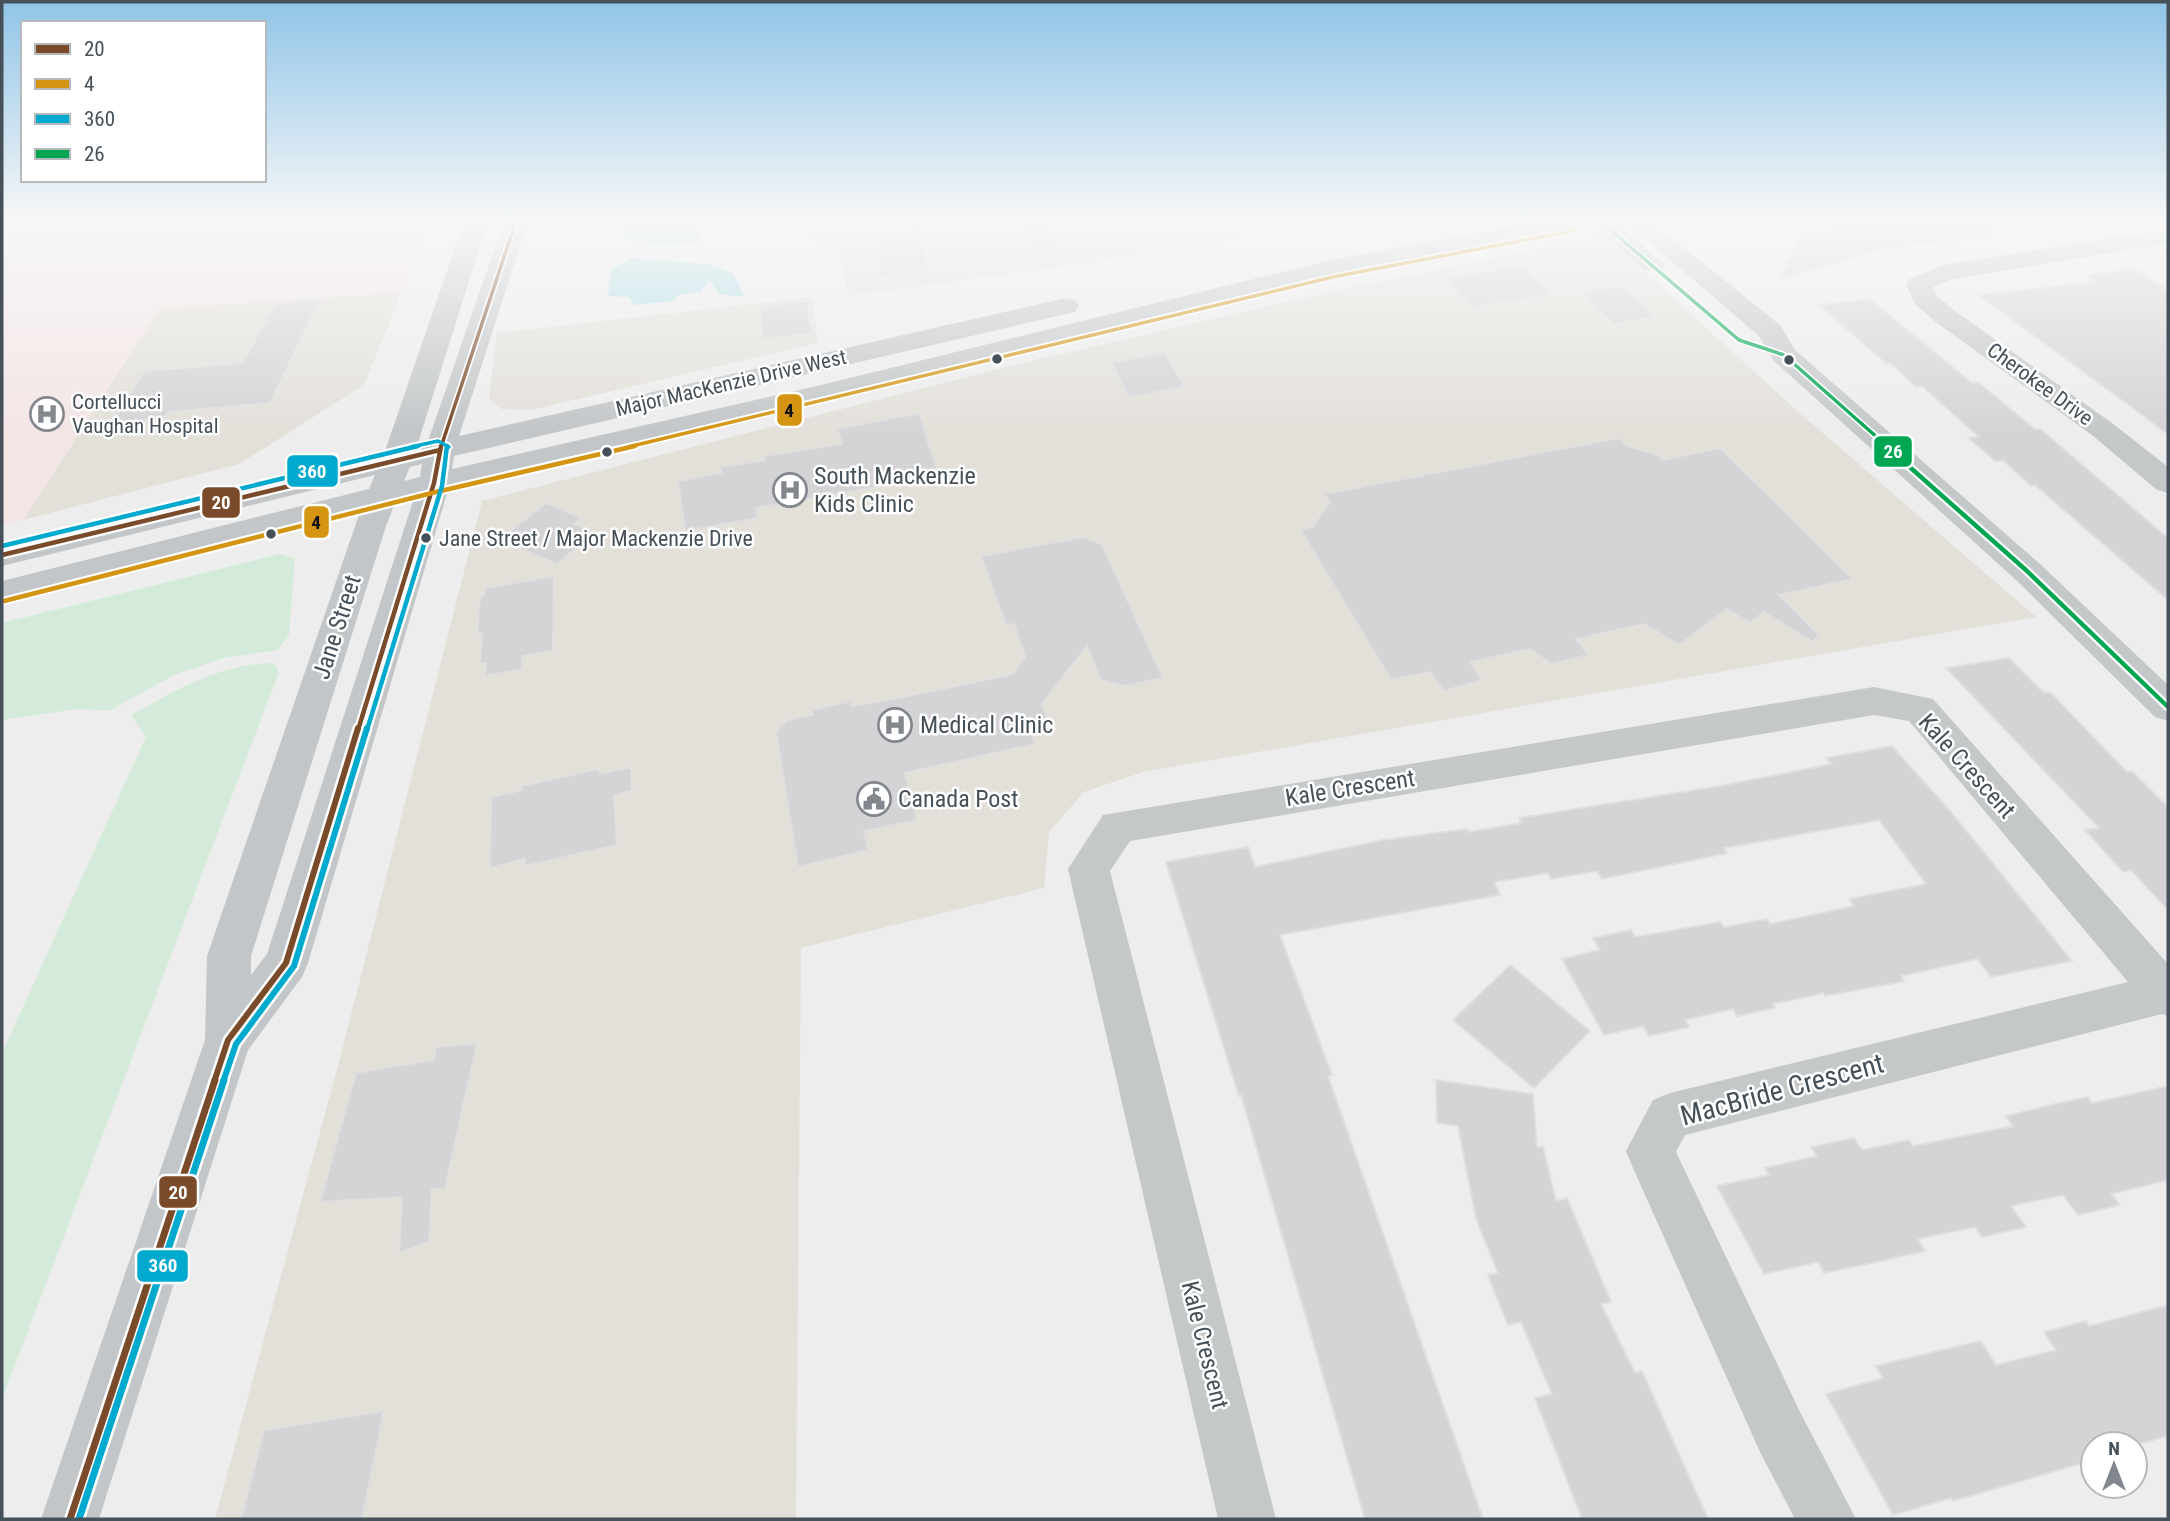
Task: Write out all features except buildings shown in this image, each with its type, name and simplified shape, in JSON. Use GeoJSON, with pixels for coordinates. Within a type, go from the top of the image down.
{"type":"FeatureCollection","features":[{"type":"Feature","properties":{"kind":"main road","name":"Jane Street"},"geometry":{"type":"LineString","coordinates":[[70,1519],[228,1040],[229,956],[453,292]]}},
{"type":"Feature","properties":{"kind":"main road","name":"Jane Street"},"geometry":{"type":"LineString","coordinates":[[228,1040],[286,962],[493,292]]}},
{"type":"Feature","properties":{"kind":"main road","name":"Major MacKenzie Drive West"},"geometry":{"type":"LineString","coordinates":[[2,555],[397,460],[437,466],[817,395],[1235,292]]}},
{"type":"Feature","properties":{"kind":"main road","name":"Major MacKenzie Drive West"},"geometry":{"type":"LineString","coordinates":[[2,593],[382,497],[437,466],[1094,299]]}},
{"type":"Feature","properties":{"kind":"street"},"geometry":{"type":"LineString","coordinates":[[1683,292],[1739,340],[1784,355]]}},
{"type":"Feature","properties":{"kind":"street"},"geometry":{"type":"LineString","coordinates":[[1723,292],[1770,331],[1784,355],[2027,571],[2168,708]]}},
{"type":"Feature","properties":{"kind":"street","name":"Cherokee Drive"},"geometry":{"type":"LineString","coordinates":[[1922,292],[1924,298],[1946,317],[2102,429],[2168,483]]}},
{"type":"Feature","properties":{"kind":"street","name":"Kale Crescent"},"geometry":{"type":"LineString","coordinates":[[1247,1519],[1089,869],[1116,827],[1874,701],[1920,709],[2167,994]]}},
{"type":"Feature","properties":{"kind":"street","name":"MacBride Crescent"},"geometry":{"type":"LineString","coordinates":[[1827,1519],[1780,1432],[1650,1151],[1670,1115],[2167,994]]}},
{"type":"Feature","properties":{"kind":"shaded area"},"geometry":{"type":"Polygon","coordinates":[[[2,292],[402,292],[160,309],[23,520],[2,525],[2,292]]]}},
{"type":"Feature","properties":{"kind":"shaded area"},"geometry":{"type":"Polygon","coordinates":[[[402,292],[364,385],[239,464],[23,520],[160,308],[402,292]]]}},
{"type":"Feature","properties":{"kind":"shaded area"},"geometry":{"type":"Polygon","coordinates":[[[847,292],[877,292],[848,296],[847,292]]]}},
{"type":"Feature","properties":{"kind":"shaded area"},"geometry":{"type":"Polygon","coordinates":[[[1332,292],[1666,292],[1802,415],[2036,617],[1143,772],[1084,792],[1049,832],[1044,888],[801,948],[796,1519],[215,1519],[339,1062],[482,501],[998,369],[1332,292]]]}},
{"type":"Feature","properties":{"kind":"shaded area"},"geometry":{"type":"Polygon","coordinates":[[[812,297],[818,343],[531,410],[501,409],[489,399],[497,333],[812,297]]]}},
{"type":"Feature","properties":{"kind":"green space"},"geometry":{"type":"Polygon","coordinates":[[[280,554],[295,558],[289,635],[278,650],[223,658],[174,675],[109,711],[78,709],[2,720],[2,623],[280,554]]]}},
{"type":"Feature","properties":{"kind":"green space"},"geometry":{"type":"Polygon","coordinates":[[[274,663],[279,672],[2,1399],[2,1053],[146,737],[131,715],[182,688],[218,673],[255,664],[274,663]]]}},
{"type":"Feature","properties":{"kind":"water"},"geometry":{"type":"Polygon","coordinates":[[[608,292],[700,292],[678,295],[673,301],[634,305],[629,297],[608,296],[608,292]]]}},
{"type":"Feature","properties":{"kind":"water"},"geometry":{"type":"Polygon","coordinates":[[[718,292],[742,292],[745,297],[718,292]]]}},
{"type":"Feature","properties":{"kind":"transit line","name":"20"},"geometry":{"type":"LineString","coordinates":[[70,1519],[228,1040],[286,963],[434,483],[440,450],[492,292]]}},
{"type":"Feature","properties":{"kind":"transit line","name":"4"},"geometry":{"type":"LineString","coordinates":[[4,601],[436,492],[819,403],[1272,292]]}},
{"type":"Feature","properties":{"kind":"transit line","name":"26"},"geometry":{"type":"LineString","coordinates":[[1683,292],[1739,340],[1784,355],[2027,571],[2168,707]]}},
{"type":"Feature","properties":{"kind":"transit line","name":"360"},"geometry":{"type":"LineString","coordinates":[[2,546],[438,441],[449,448],[442,486],[294,966],[236,1044],[79,1519]]}},
{"type":"Feature","properties":{"kind":"transit line","name":"20"},"geometry":{"type":"LineString","coordinates":[[2,555],[440,450]]}},
{"type":"Feature","properties":{"kind":"place","name":"Cortellucci Vaughan Hospital"},"geometry":{"type":"Point","coordinates":[47,414]}},
{"type":"Feature","properties":{"kind":"place","name":"South Mackenzie Kids Clinic"},"geometry":{"type":"Point","coordinates":[790,490]}},
{"type":"Feature","properties":{"kind":"place","name":"Jane Street / Major Mackenzie Drive"},"geometry":{"type":"Point","coordinates":[426,538]}},
{"type":"Feature","properties":{"kind":"place","name":"Medical Clinic"},"geometry":{"type":"Point","coordinates":[895,725]}},
{"type":"Feature","properties":{"kind":"place","name":"Canada Post"},"geometry":{"type":"Point","coordinates":[874,799]}}]}
